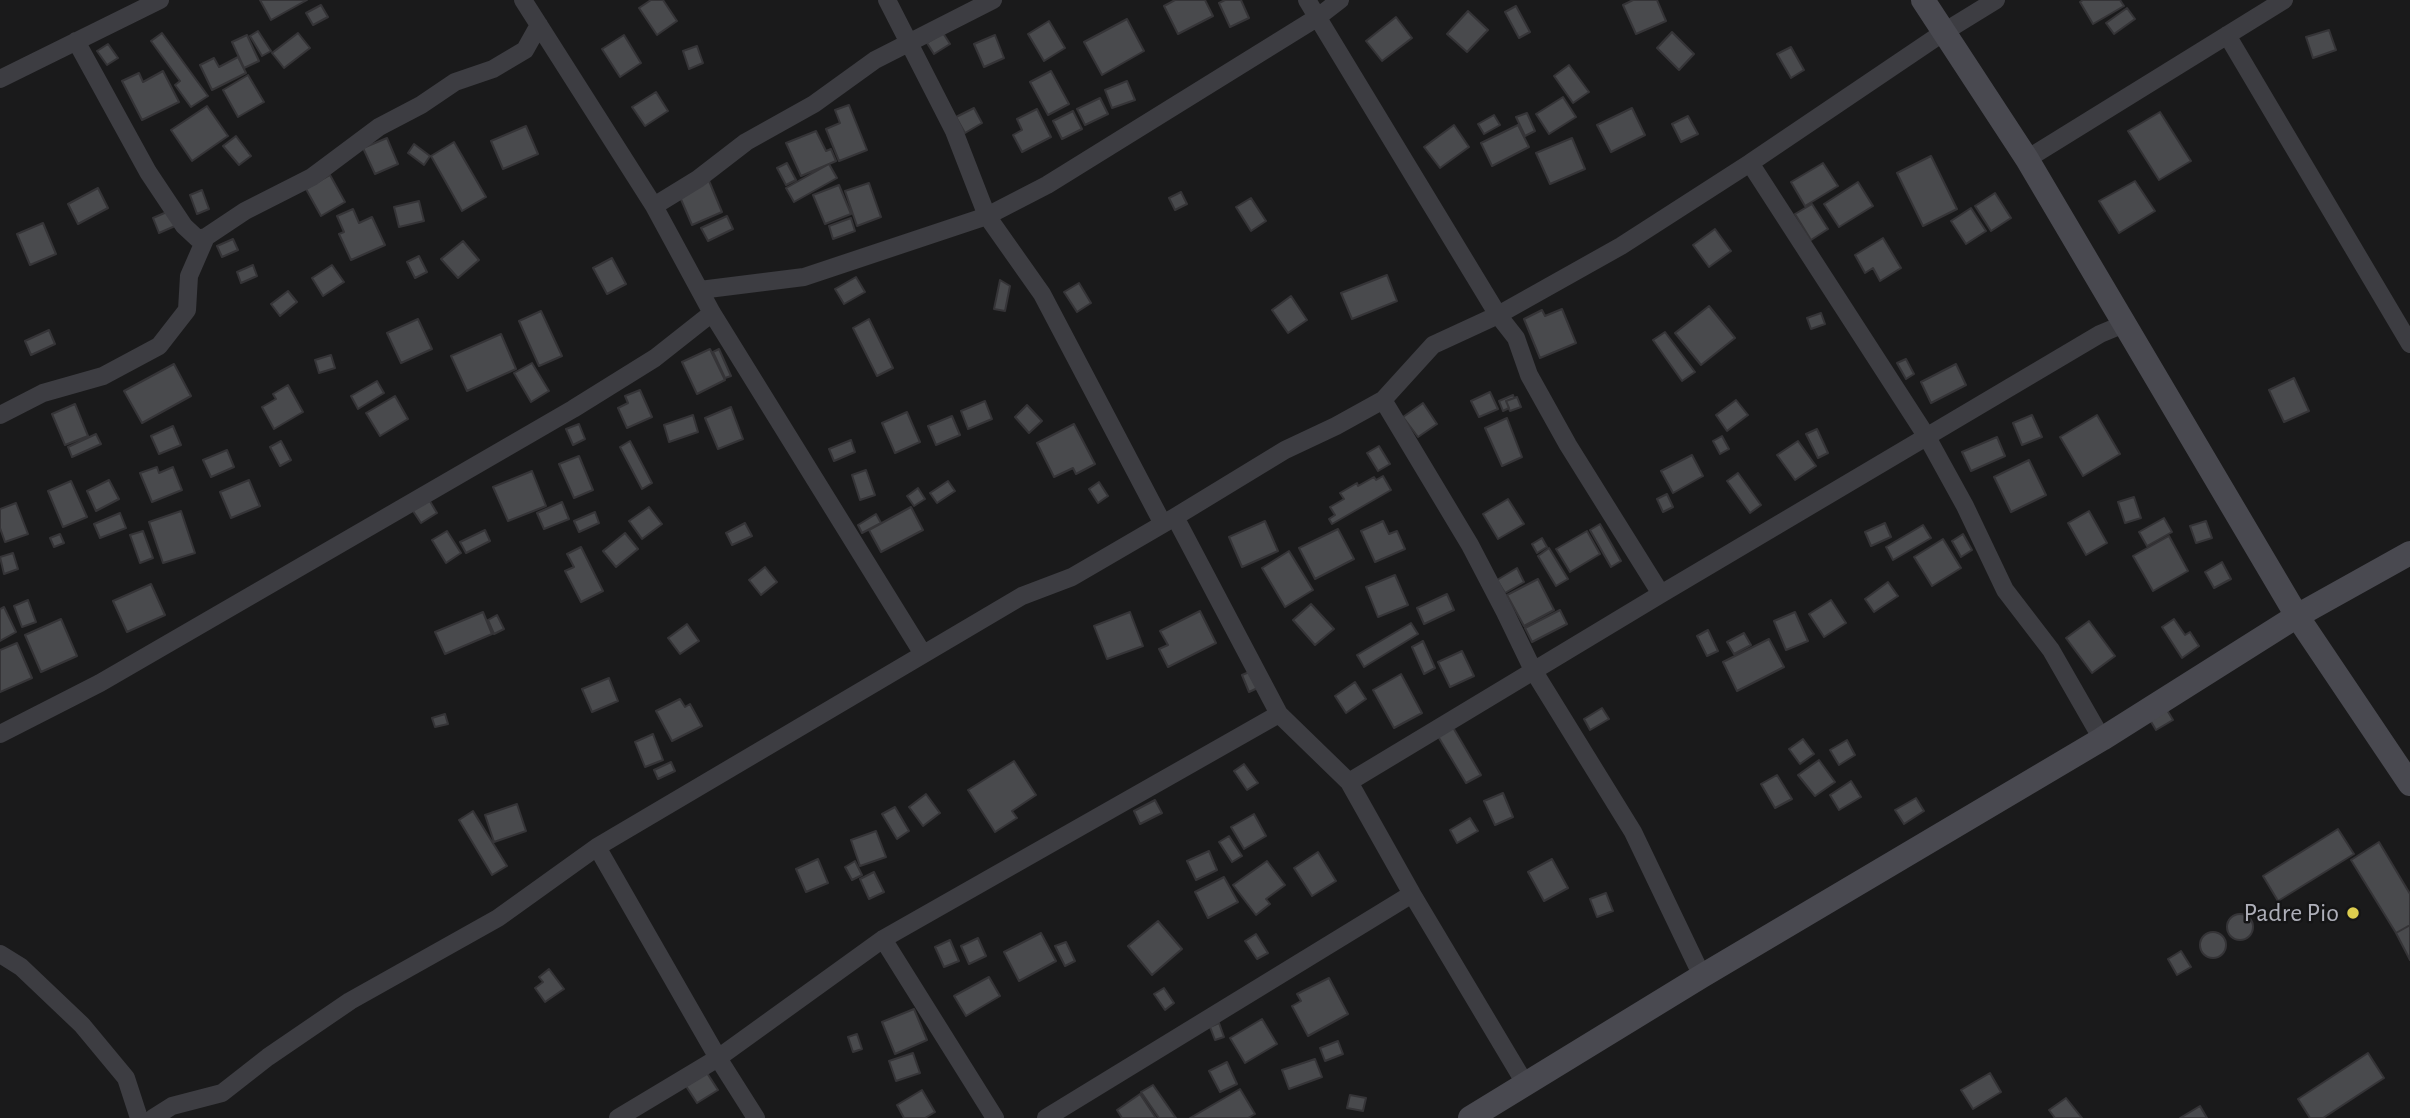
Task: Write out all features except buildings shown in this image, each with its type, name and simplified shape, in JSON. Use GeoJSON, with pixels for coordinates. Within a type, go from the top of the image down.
{"type":"FeatureCollection","features":[{"type":"Feature","properties":{"kind":"street"},"geometry":{"type":"LineString","coordinates":[[0,79],[160,0]]}},
{"type":"Feature","properties":{"kind":"street"},"geometry":{"type":"LineString","coordinates":[[523,0],[654,206],[712,313],[923,654]]}},
{"type":"Feature","properties":{"kind":"street"},"geometry":{"type":"LineString","coordinates":[[887,0],[954,131],[987,216],[1042,294],[1279,714],[1349,782],[1525,1085]]}},
{"type":"Feature","properties":{"kind":"street"},"geometry":{"type":"LineString","coordinates":[[654,206],[698,179],[746,142],[814,104],[875,60],[992,0]]}},
{"type":"Feature","properties":{"kind":"street"},"geometry":{"type":"LineString","coordinates":[[1307,0],[1498,315],[1516,338],[1529,375],[1568,445],[1661,594]]}},
{"type":"Feature","properties":{"kind":"street"},"geometry":{"type":"LineString","coordinates":[[700,290],[804,277],[987,216],[1047,185],[1318,17],[1340,0]]}},
{"type":"Feature","properties":{"kind":"street"},"geometry":{"type":"LineString","coordinates":[[1923,0],[2027,159],[2297,615],[2410,784]]}},
{"type":"Feature","properties":{"kind":"street"},"geometry":{"type":"LineString","coordinates":[[153,1118],[172,1106],[222,1093],[268,1057],[350,1001],[498,918],[597,848],[1022,596],[1072,577],[1285,450],[1383,400],[1433,345],[1498,315],[1621,246],[1996,0]]}},
{"type":"Feature","properties":{"kind":"street"},"geometry":{"type":"LineString","coordinates":[[2027,159],[2284,0]]}},
{"type":"Feature","properties":{"kind":"street"},"geometry":{"type":"LineString","coordinates":[[76,41],[148,172],[184,226],[198,239],[206,237],[245,211],[312,177],[379,127],[421,105],[455,82],[493,69],[525,50],[539,25]]}},
{"type":"Feature","properties":{"kind":"street"},"geometry":{"type":"LineString","coordinates":[[2227,35],[2410,344]]}},
{"type":"Feature","properties":{"kind":"street"},"geometry":{"type":"LineString","coordinates":[[1750,163],[1927,438],[1965,506],[2004,590],[2051,650],[2102,739]]}},
{"type":"Feature","properties":{"kind":"street"},"geometry":{"type":"LineString","coordinates":[[0,415],[43,393],[103,376],[159,346],[187,310],[189,276],[206,237]]}},
{"type":"Feature","properties":{"kind":"street"},"geometry":{"type":"LineString","coordinates":[[0,734],[100,683],[573,410],[655,359],[712,313]]}},
{"type":"Feature","properties":{"kind":"street"},"geometry":{"type":"LineString","coordinates":[[1349,782],[2100,334],[2124,324]]}},
{"type":"Feature","properties":{"kind":"street"},"geometry":{"type":"LineString","coordinates":[[1383,400],[1470,545],[1533,670],[1633,832],[1702,976]]}},
{"type":"Feature","properties":{"kind":"street"},"geometry":{"type":"LineString","coordinates":[[1470,1118],[1702,976],[2102,739],[2297,615],[2410,553]]}},
{"type":"Feature","properties":{"kind":"street"},"geometry":{"type":"LineString","coordinates":[[618,1118],[718,1058],[883,939],[1279,714]]}},
{"type":"Feature","properties":{"kind":"street"},"geometry":{"type":"LineString","coordinates":[[597,848],[718,1058],[756,1118]]}},
{"type":"Feature","properties":{"kind":"street"},"geometry":{"type":"LineString","coordinates":[[1046,1118],[1412,894]]}},
{"type":"Feature","properties":{"kind":"street"},"geometry":{"type":"LineString","coordinates":[[883,939],[995,1118]]}},
{"type":"Feature","properties":{"kind":"street"},"geometry":{"type":"LineString","coordinates":[[0,954],[21,967],[82,1025],[126,1078],[139,1118]]}},
{"type":"Feature","properties":{"kind":"place","name":"Padre Pio"},"geometry":{"type":"Point","coordinates":[2353,913]}}]}
